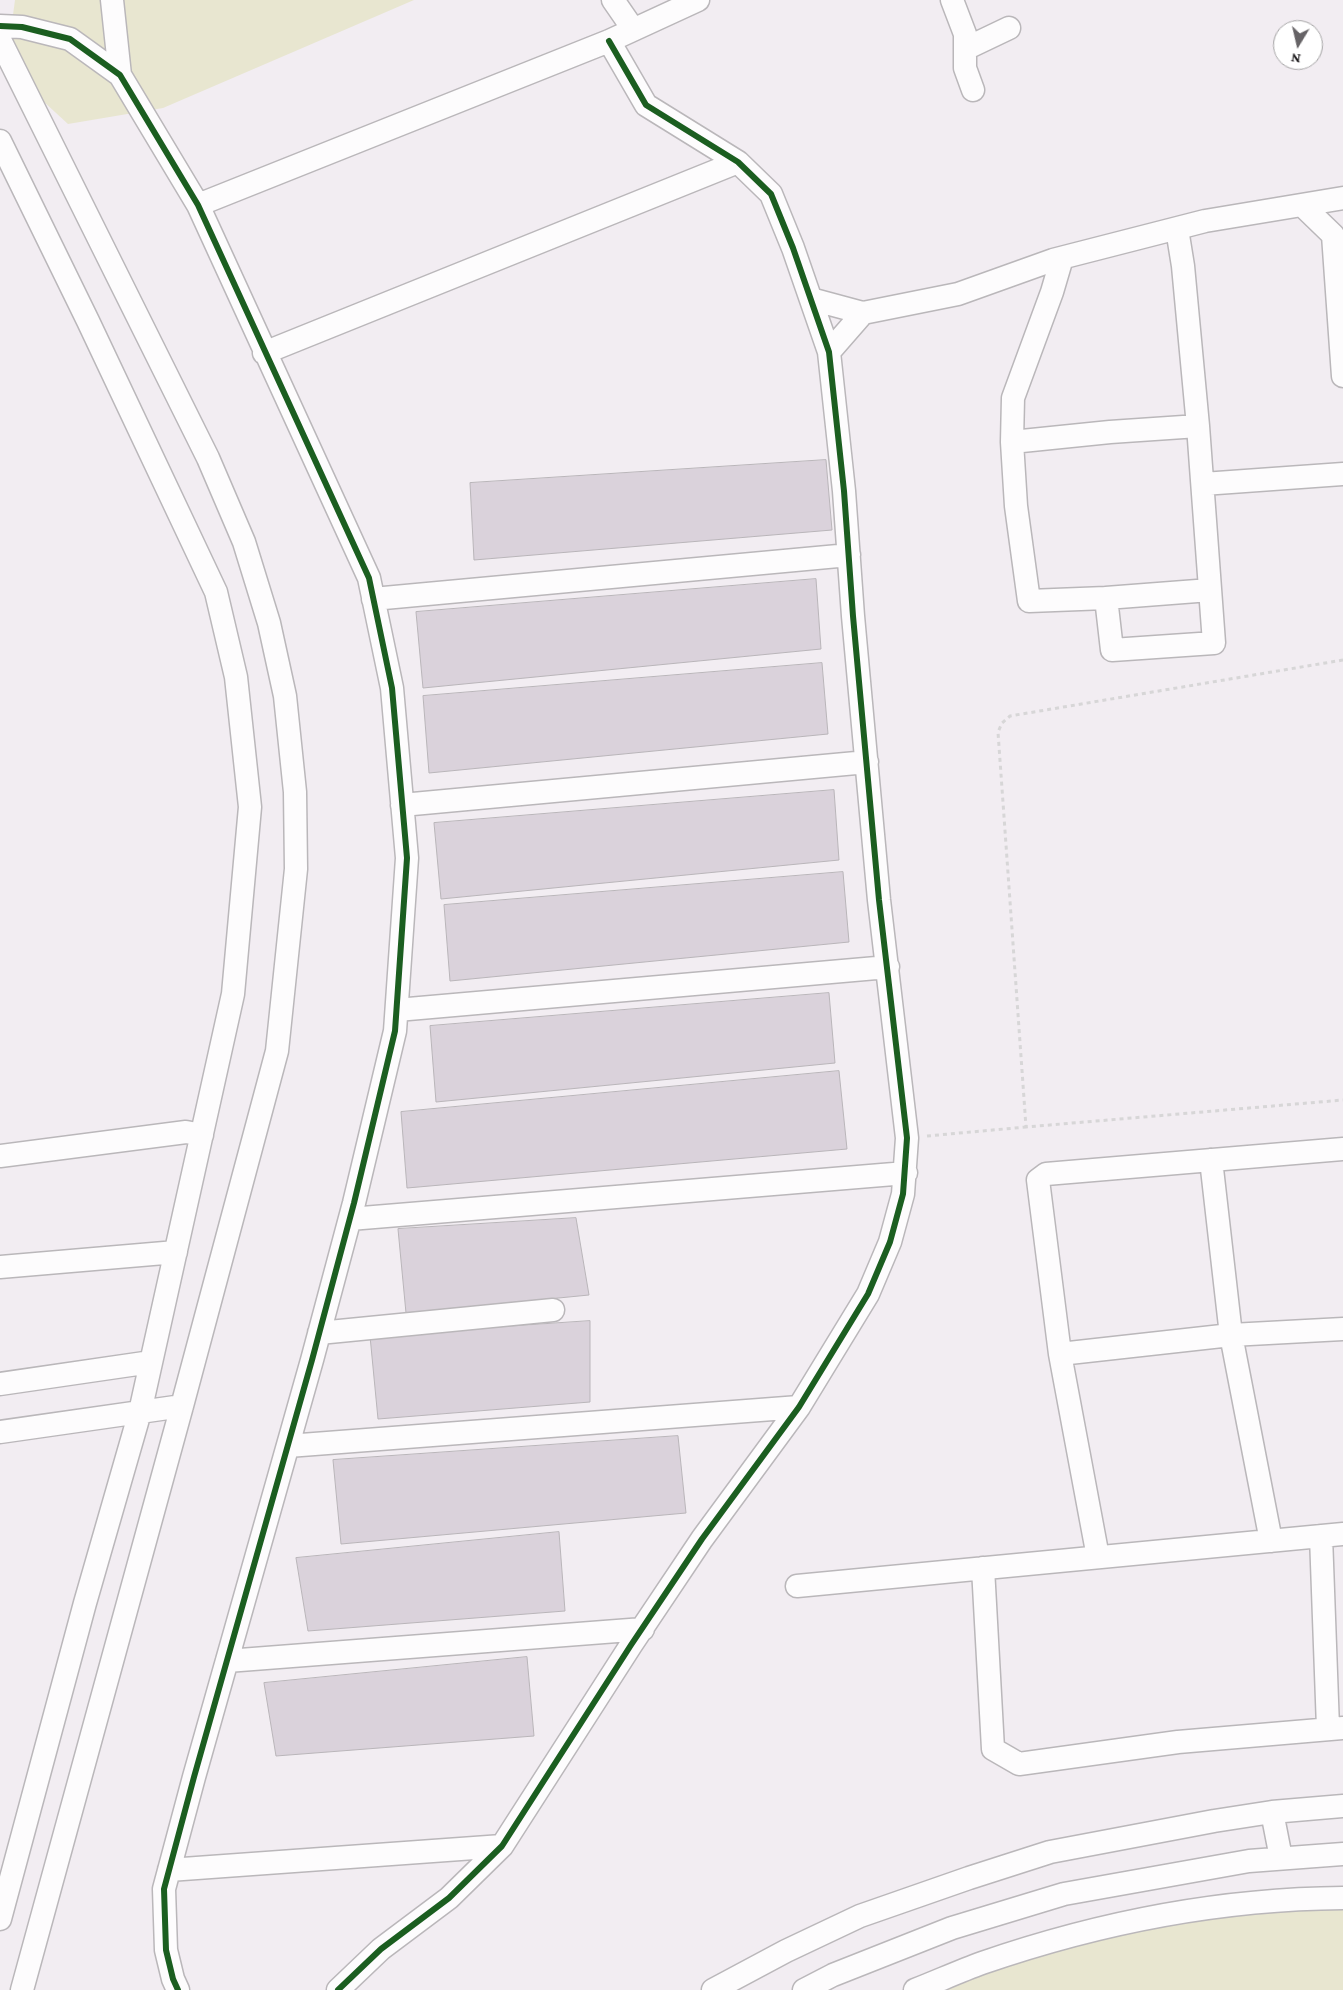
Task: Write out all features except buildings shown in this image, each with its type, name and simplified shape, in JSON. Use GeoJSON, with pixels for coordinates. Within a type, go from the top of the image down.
{"type":"FeatureCollection","features":[{"type":"Feature","properties":{"kind":"street"},"geometry":{"type":"LineString","coordinates":[[112,0],[120,75]]}},
{"type":"Feature","properties":{"kind":"street"},"geometry":{"type":"LineString","coordinates":[[613,0],[633,30]]}},
{"type":"Feature","properties":{"kind":"street"},"geometry":{"type":"LineString","coordinates":[[198,205],[609,42],[698,0]]}},
{"type":"Feature","properties":{"kind":"street"},"geometry":{"type":"LineString","coordinates":[[952,0],[965,34],[964,68],[973,90]]}},
{"type":"Feature","properties":{"kind":"street"},"geometry":{"type":"LineString","coordinates":[[0,26],[22,27],[70,39],[120,75],[198,205],[264,353],[369,578],[392,688],[407,858],[395,1032],[350,1219],[164,1889],[166,1950],[173,1979],[178,1990]]}},
{"type":"Feature","properties":{"kind":"street"},"geometry":{"type":"LineString","coordinates":[[965,49],[1010,28]]}},
{"type":"Feature","properties":{"kind":"street"},"geometry":{"type":"LineString","coordinates":[[0,40],[208,458],[244,542],[269,623],[285,696],[295,792],[296,869],[277,1051],[22,1990]]}},
{"type":"Feature","properties":{"kind":"street"},"geometry":{"type":"LineString","coordinates":[[338,1990],[381,1949],[449,1898],[502,1846],[702,1539],[799,1407],[868,1294],[890,1242],[903,1194],[906,1173],[907,1138],[879,900],[844,491],[829,352],[793,248],[771,194],[738,162],[646,105],[609,42]]}},
{"type":"Feature","properties":{"kind":"street"},"geometry":{"type":"LineString","coordinates":[[0,141],[216,592],[236,676],[250,807],[233,994],[176,1252],[140,1412],[85,1603],[0,1919]]}},
{"type":"Feature","properties":{"kind":"street"},"geometry":{"type":"LineString","coordinates":[[264,353],[738,162]]}},
{"type":"Feature","properties":{"kind":"street"},"geometry":{"type":"LineString","coordinates":[[811,299],[863,313],[958,294],[1058,259],[1206,221],[1343,198]]}},
{"type":"Feature","properties":{"kind":"street"},"geometry":{"type":"LineString","coordinates":[[1302,205],[1338,235],[1343,376]]}},
{"type":"Feature","properties":{"kind":"street"},"geometry":{"type":"LineString","coordinates":[[1106,598],[1112,650],[1214,643],[1198,426],[1183,266],[1177,229]]}},
{"type":"Feature","properties":{"kind":"street"},"geometry":{"type":"LineString","coordinates":[[1058,259],[1052,292],[1013,398],[1012,442],[1016,506],[1029,601],[1106,598],[1210,590]]}},
{"type":"Feature","properties":{"kind":"street"},"geometry":{"type":"LineString","coordinates":[[829,352],[863,313]]}},
{"type":"Feature","properties":{"kind":"street"},"geometry":{"type":"LineString","coordinates":[[1012,442],[1110,432],[1198,426]]}},
{"type":"Feature","properties":{"kind":"street"},"geometry":{"type":"LineString","coordinates":[[1203,484],[1343,474]]}},
{"type":"Feature","properties":{"kind":"street"},"geometry":{"type":"LineString","coordinates":[[374,599],[849,555]]}},
{"type":"Feature","properties":{"kind":"street"},"geometry":{"type":"LineString","coordinates":[[402,805],[868,762]]}},
{"type":"Feature","properties":{"kind":"street"},"geometry":{"type":"LineString","coordinates":[[397,1010],[888,967]]}},
{"type":"Feature","properties":{"kind":"street"},"geometry":{"type":"LineString","coordinates":[[0,1156],[186,1132],[202,1135]]}},
{"type":"Feature","properties":{"kind":"street"},"geometry":{"type":"LineString","coordinates":[[1098,1558],[1060,1354],[1038,1180],[1046,1174],[1343,1149]]}},
{"type":"Feature","properties":{"kind":"street"},"geometry":{"type":"LineString","coordinates":[[1211,1160],[1231,1335],[1271,1541]]}},
{"type":"Feature","properties":{"kind":"street"},"geometry":{"type":"LineString","coordinates":[[350,1219],[906,1173]]}},
{"type":"Feature","properties":{"kind":"street"},"geometry":{"type":"LineString","coordinates":[[0,1266],[176,1252]]}},
{"type":"Feature","properties":{"kind":"street"},"geometry":{"type":"LineString","coordinates":[[319,1333],[553,1310]]}},
{"type":"Feature","properties":{"kind":"street"},"geometry":{"type":"LineString","coordinates":[[1060,1354],[1231,1335],[1343,1329]]}},
{"type":"Feature","properties":{"kind":"street"},"geometry":{"type":"LineString","coordinates":[[0,1384],[151,1362]]}},
{"type":"Feature","properties":{"kind":"street"},"geometry":{"type":"LineString","coordinates":[[0,1432],[182,1406]]}},
{"type":"Feature","properties":{"kind":"street"},"geometry":{"type":"LineString","coordinates":[[288,1446],[799,1407]]}},
{"type":"Feature","properties":{"kind":"street"},"geometry":{"type":"LineString","coordinates":[[797,1586],[1343,1534]]}},
{"type":"Feature","properties":{"kind":"street"},"geometry":{"type":"LineString","coordinates":[[983,1568],[993,1749],[1019,1764],[1178,1742],[1336,1728],[1321,1536]]}},
{"type":"Feature","properties":{"kind":"street"},"geometry":{"type":"LineString","coordinates":[[227,1661],[643,1629]]}},
{"type":"Feature","properties":{"kind":"street"},"geometry":{"type":"LineString","coordinates":[[715,1989],[786,1951],[860,1916],[1050,1852],[1214,1821],[1272,1812],[1343,1806]]}},
{"type":"Feature","properties":{"kind":"street"},"geometry":{"type":"LineString","coordinates":[[1272,1812],[1281,1858]]}},
{"type":"Feature","properties":{"kind":"street"},"geometry":{"type":"LineString","coordinates":[[169,1870],[502,1846]]}},
{"type":"Feature","properties":{"kind":"street"},"geometry":{"type":"LineString","coordinates":[[804,1990],[834,1975],[952,1928],[1064,1894],[1249,1860],[1343,1854]]}},
{"type":"Feature","properties":{"kind":"street"},"geometry":{"type":"LineString","coordinates":[[915,1990],[981,1964],[1062,1938],[1145,1918],[1229,1905],[1314,1898],[1343,1898]]}},
{"type":"Feature","properties":{"kind":"path"},"geometry":{"type":"LineString","coordinates":[[1026,1127],[998,732],[1002,723],[1010,716],[1343,660]]}},
{"type":"Feature","properties":{"kind":"path"},"geometry":{"type":"LineString","coordinates":[[907,1138],[1343,1100]]}},
{"type":"Feature","properties":{"kind":"shaded area"},"geometry":{"type":"Polygon","coordinates":[[[15,0],[414,0],[163,108],[68,124],[6,67],[15,0]]]}},
{"type":"Feature","properties":{"kind":"shaded area"},"geometry":{"type":"Polygon","coordinates":[[[1328,1895],[1343,1895],[1343,1990],[911,1990],[1041,1949],[1328,1895]]]}},
{"type":"Feature","properties":{"kind":"cycle path"},"geometry":{"type":"LineString","coordinates":[[0,26],[22,27],[70,39],[120,75],[198,205],[369,578],[392,688],[407,858],[395,1031],[354,1203],[312,1360],[164,1889],[166,1950],[173,1979],[178,1990]]}},
{"type":"Feature","properties":{"kind":"cycle path"},"geometry":{"type":"LineString","coordinates":[[338,1990],[381,1949],[449,1898],[502,1846],[631,1645],[702,1539],[799,1407],[868,1294],[890,1242],[903,1194],[907,1138],[879,900],[853,616],[844,491],[829,352],[793,248],[771,194],[738,162],[646,105],[609,41]]}}]}
